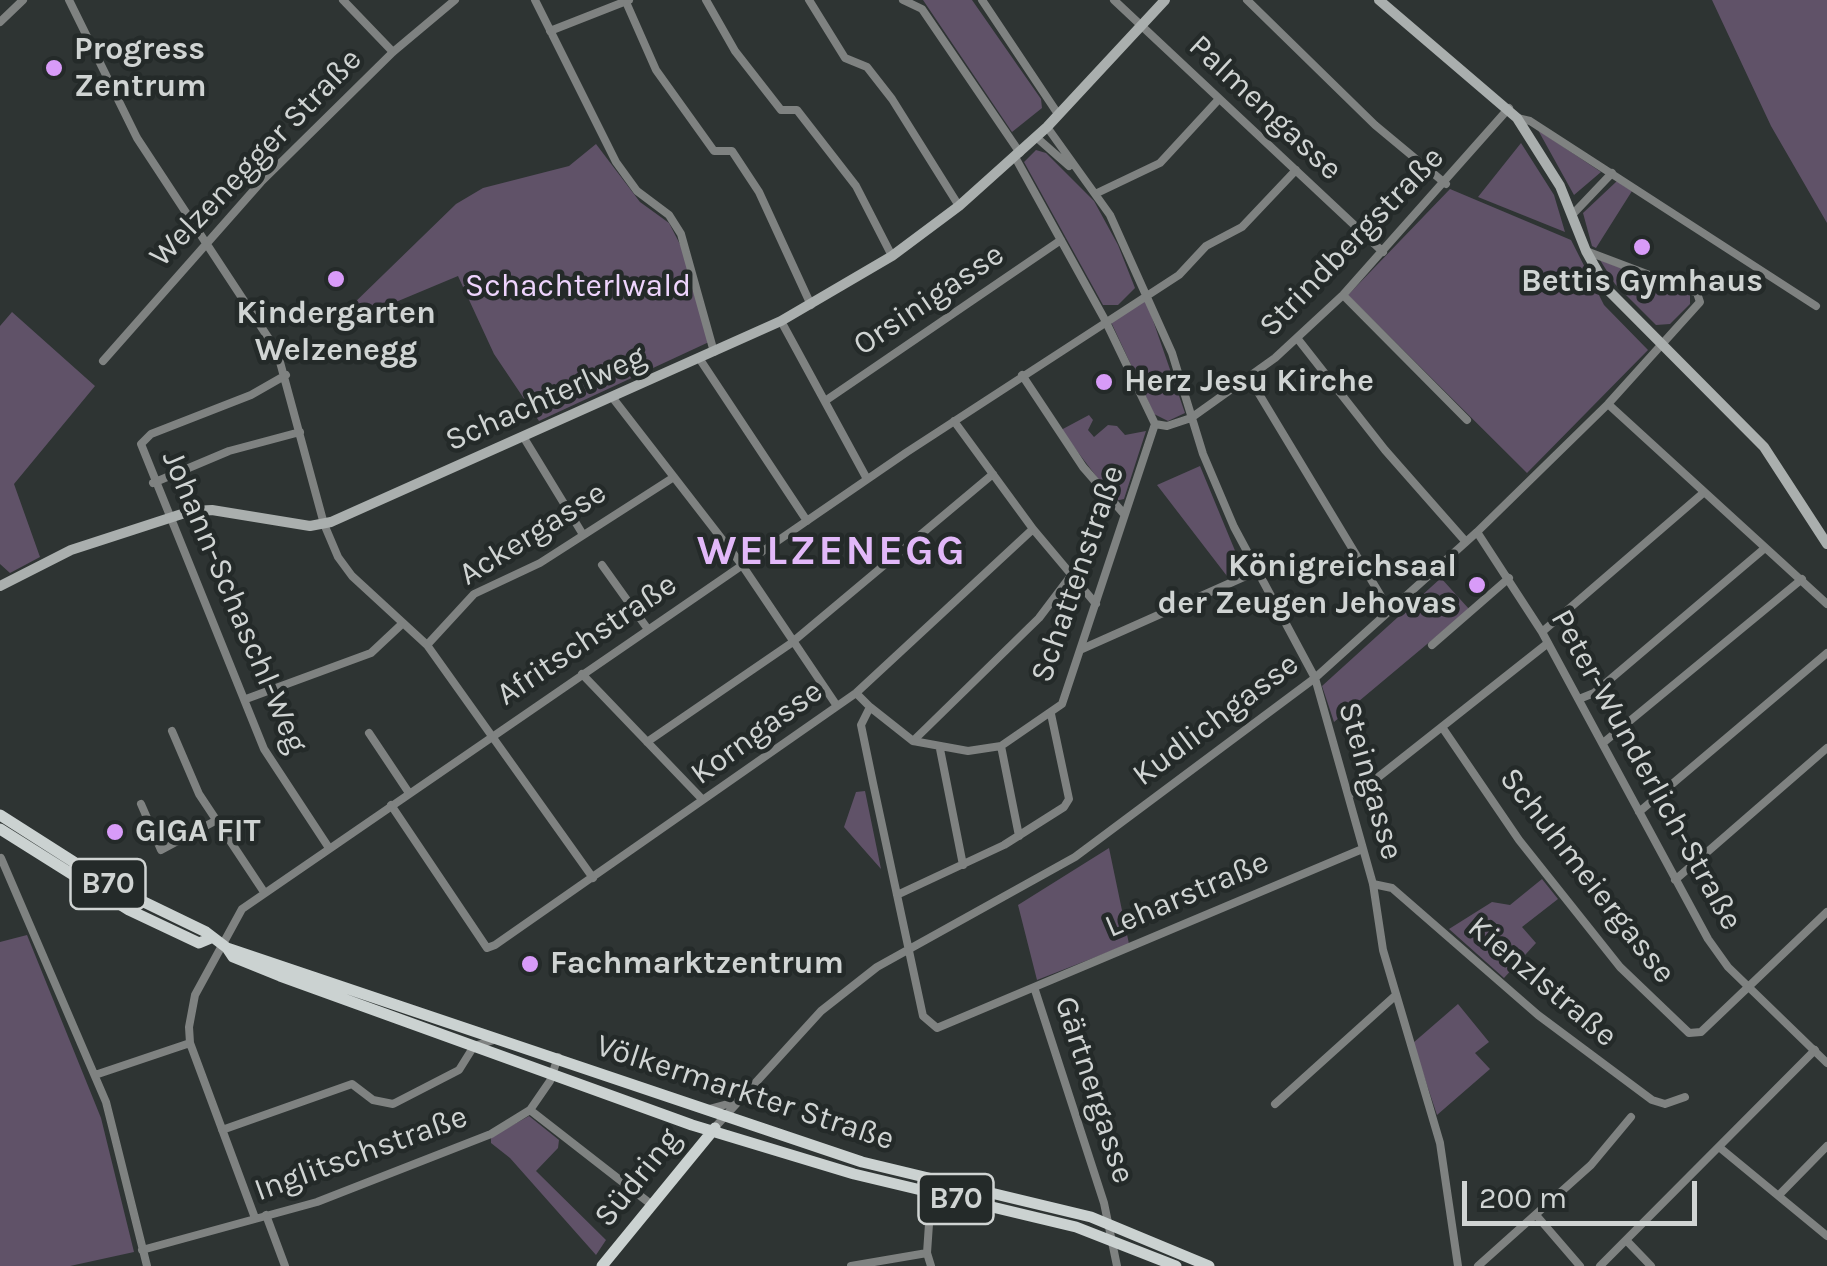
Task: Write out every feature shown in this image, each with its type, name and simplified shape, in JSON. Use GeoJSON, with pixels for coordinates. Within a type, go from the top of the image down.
{"type":"FeatureCollection","features":[{"type":"Feature","properties":{"kind":"main road","name":"Völkermarkter Straße"},"geometry":{"type":"LineString","coordinates":[[0,815],[110,892]]}},
{"type":"Feature","properties":{"kind":"main road","name":"Völkermarkter Straße"},"geometry":{"type":"LineString","coordinates":[[0,829],[110,892],[219,943],[494,1040],[553,1070],[684,1122],[931,1186],[1110,1224],[1208,1266]]}},
{"type":"Feature","properties":{"kind":"main road","name":"Völkermarkter Straße"},"geometry":{"type":"LineString","coordinates":[[219,943],[233,957],[280,976],[474,1046],[703,1110],[931,1186],[1113,1240],[1176,1266]]}},
{"type":"Feature","properties":{"kind":"main road"},"geometry":{"type":"LineString","coordinates":[[703,1110],[734,1138]]}},
{"type":"Feature","properties":{"kind":"main road"},"geometry":{"type":"LineString","coordinates":[[684,1122],[697,1150],[734,1138]]}},
{"type":"Feature","properties":{"kind":"main road","name":"Südring"},"geometry":{"type":"LineString","coordinates":[[606,1264],[717,1125]]}},
{"type":"Feature","properties":{"kind":"street"},"geometry":{"type":"LineString","coordinates":[[0,22],[23,0]]}},
{"type":"Feature","properties":{"kind":"street"},"geometry":{"type":"LineString","coordinates":[[69,0],[137,138],[266,331],[286,375],[324,524],[344,568],[427,645],[594,878]]}},
{"type":"Feature","properties":{"kind":"street"},"geometry":{"type":"LineString","coordinates":[[342,0],[393,52]]}},
{"type":"Feature","properties":{"kind":"street","name":"Welzenegger Straße"},"geometry":{"type":"LineString","coordinates":[[104,361],[206,241],[393,52],[455,0]]}},
{"type":"Feature","properties":{"kind":"street"},"geometry":{"type":"LineString","coordinates":[[535,0],[627,178],[669,215],[681,234],[714,352]]}},
{"type":"Feature","properties":{"kind":"street"},"geometry":{"type":"LineString","coordinates":[[706,0],[735,51],[781,110],[797,110],[856,186],[892,256]]}},
{"type":"Feature","properties":{"kind":"street"},"geometry":{"type":"LineString","coordinates":[[809,0],[845,58],[867,66],[892,98],[959,206]]}},
{"type":"Feature","properties":{"kind":"street"},"geometry":{"type":"LineString","coordinates":[[903,0],[922,9],[1018,155],[1155,424]]}},
{"type":"Feature","properties":{"kind":"street"},"geometry":{"type":"LineString","coordinates":[[982,0],[1058,114]]}},
{"type":"Feature","properties":{"kind":"street","name":"Palmengasse"},"geometry":{"type":"LineString","coordinates":[[1114,0],[1383,252]]}},
{"type":"Feature","properties":{"kind":"street","name":"Schachterlweg"},"geometry":{"type":"LineString","coordinates":[[324,524],[781,321],[892,256],[1018,155],[1165,0]]}},
{"type":"Feature","properties":{"kind":"street"},"geometry":{"type":"LineString","coordinates":[[1247,0],[1375,125],[1446,184]]}},
{"type":"Feature","properties":{"kind":"street"},"geometry":{"type":"LineString","coordinates":[[1379,0],[1513,113],[1816,306]]}},
{"type":"Feature","properties":{"kind":"street"},"geometry":{"type":"LineString","coordinates":[[550,30],[627,1],[668,86],[714,151],[732,151],[759,192],[812,305]]}},
{"type":"Feature","properties":{"kind":"street"},"geometry":{"type":"LineString","coordinates":[[1095,194],[1160,162],[1219,98]]}},
{"type":"Feature","properties":{"kind":"street"},"geometry":{"type":"LineString","coordinates":[[1513,113],[1548,165],[1608,290],[1764,447],[1827,544]]}},
{"type":"Feature","properties":{"kind":"street","name":"Strindbergstraße"},"geometry":{"type":"LineString","coordinates":[[1155,424],[1167,426],[1191,418],[1250,379],[1343,295],[1513,113]]}},
{"type":"Feature","properties":{"kind":"street","name":"Steingasse"},"geometry":{"type":"LineString","coordinates":[[1046,127],[1110,214],[1172,353],[1191,418],[1255,572],[1315,678],[1372,884],[1396,995],[1442,1149],[1458,1266]]}},
{"type":"Feature","properties":{"kind":"street","name":"Steingasse"},"geometry":{"type":"LineString","coordinates":[[1036,137],[1080,176]]}},
{"type":"Feature","properties":{"kind":"street","name":"Afritschstraße"},"geometry":{"type":"LineString","coordinates":[[190,1043],[192,1002],[219,943],[242,909],[954,420],[1180,274],[1206,246],[1242,227],[1296,170]]}},
{"type":"Feature","properties":{"kind":"street"},"geometry":{"type":"LineString","coordinates":[[1572,215],[1612,173]]}},
{"type":"Feature","properties":{"kind":"street","name":"Orsinigasse"},"geometry":{"type":"LineString","coordinates":[[824,401],[1061,240]]}},
{"type":"Feature","properties":{"kind":"street","name":"Kudlichgasse"},"geometry":{"type":"LineString","coordinates":[[717,1125],[821,1011],[909,946],[1075,858],[1315,678],[1477,532],[1608,404],[1662,347],[1701,297],[1586,251]]}},
{"type":"Feature","properties":{"kind":"street"},"geometry":{"type":"LineString","coordinates":[[1343,295],[1467,420]]}},
{"type":"Feature","properties":{"kind":"street"},"geometry":{"type":"LineString","coordinates":[[781,321],[867,479]]}},
{"type":"Feature","properties":{"kind":"street"},"geometry":{"type":"LineString","coordinates":[[1296,338],[1385,450],[1466,542]]}},
{"type":"Feature","properties":{"kind":"street"},"geometry":{"type":"LineString","coordinates":[[699,358],[807,521]]}},
{"type":"Feature","properties":{"kind":"street","name":"Johann-Schaschl-Weg"},"geometry":{"type":"LineString","coordinates":[[286,375],[251,395],[160,431],[141,444],[153,483],[264,749],[329,848]]}},
{"type":"Feature","properties":{"kind":"street"},"geometry":{"type":"LineString","coordinates":[[1022,375],[1083,467],[1124,514]]}},
{"type":"Feature","properties":{"kind":"street"},"geometry":{"type":"LineString","coordinates":[[1250,379],[1390,611]]}},
{"type":"Feature","properties":{"kind":"street"},"geometry":{"type":"LineString","coordinates":[[612,398],[742,566],[838,706]]}},
{"type":"Feature","properties":{"kind":"street"},"geometry":{"type":"LineString","coordinates":[[1608,404],[1702,494],[1827,604]]}},
{"type":"Feature","properties":{"kind":"street"},"geometry":{"type":"LineString","coordinates":[[954,420],[1033,530],[1096,604]]}},
{"type":"Feature","properties":{"kind":"street","name":"Schattenstraße"},"geometry":{"type":"LineString","coordinates":[[856,693],[913,742],[940,749],[1001,746],[1051,714],[1065,698],[1155,424]]}},
{"type":"Feature","properties":{"kind":"street"},"geometry":{"type":"LineString","coordinates":[[153,483],[229,450],[300,432]]}},
{"type":"Feature","properties":{"kind":"street"},"geometry":{"type":"LineString","coordinates":[[524,438],[582,533]]}},
{"type":"Feature","properties":{"kind":"street"},"geometry":{"type":"LineString","coordinates":[[647,742],[793,639],[992,474]]}},
{"type":"Feature","properties":{"kind":"street","name":"Ackergasse"},"geometry":{"type":"LineString","coordinates":[[427,645],[474,594],[540,564],[582,533],[674,477]]}},
{"type":"Feature","properties":{"kind":"street"},"geometry":{"type":"LineString","coordinates":[[1542,632],[1702,494]]}},
{"type":"Feature","properties":{"kind":"street"},"geometry":{"type":"LineString","coordinates":[[0,586],[71,550],[168,516],[212,510],[324,524]]}},
{"type":"Feature","properties":{"kind":"street","name":"Korngasse"},"geometry":{"type":"LineString","coordinates":[[391,805],[488,948],[856,693],[1033,530]]}},
{"type":"Feature","properties":{"kind":"street","name":"Peter-Wunderlich-Straße"},"geometry":{"type":"LineString","coordinates":[[1477,532],[1548,642],[1715,950],[1827,1063]]}},
{"type":"Feature","properties":{"kind":"street"},"geometry":{"type":"LineString","coordinates":[[1579,700],[1594,693],[1765,548]]}},
{"type":"Feature","properties":{"kind":"street"},"geometry":{"type":"LineString","coordinates":[[602,565],[647,628]]}},
{"type":"Feature","properties":{"kind":"street"},"geometry":{"type":"LineString","coordinates":[[1082,649],[1255,572]]}},
{"type":"Feature","properties":{"kind":"street"},"geometry":{"type":"LineString","coordinates":[[913,742],[1039,618],[1070,577]]}},
{"type":"Feature","properties":{"kind":"street"},"geometry":{"type":"LineString","coordinates":[[1432,645],[1510,578]]}},
{"type":"Feature","properties":{"kind":"street"},"geometry":{"type":"LineString","coordinates":[[1603,743],[1802,579]]}},
{"type":"Feature","properties":{"kind":"street"},"geometry":{"type":"LineString","coordinates":[[246,699],[371,653],[403,623]]}},
{"type":"Feature","properties":{"kind":"street"},"geometry":{"type":"LineString","coordinates":[[1348,796],[1362,790],[1548,642]]}},
{"type":"Feature","properties":{"kind":"street"},"geometry":{"type":"LineString","coordinates":[[1640,812],[1827,654]]}},
{"type":"Feature","properties":{"kind":"street"},"geometry":{"type":"LineString","coordinates":[[582,674],[701,798]]}},
{"type":"Feature","properties":{"kind":"street"},"geometry":{"type":"LineString","coordinates":[[870,707],[862,725],[909,946]]}},
{"type":"Feature","properties":{"kind":"street"},"geometry":{"type":"LineString","coordinates":[[897,895],[1020,836],[1064,807],[1069,798],[1051,714]]}},
{"type":"Feature","properties":{"kind":"street","name":"Schuhmeiergasse"},"geometry":{"type":"LineString","coordinates":[[1442,727],[1519,840],[1567,901],[1620,967],[1682,1028],[1700,1032],[1750,985]]}},
{"type":"Feature","properties":{"kind":"street"},"geometry":{"type":"LineString","coordinates":[[172,731],[215,820],[264,892]]}},
{"type":"Feature","properties":{"kind":"street"},"geometry":{"type":"LineString","coordinates":[[368,732],[409,792]]}},
{"type":"Feature","properties":{"kind":"street"},"geometry":{"type":"LineString","coordinates":[[1001,746],[1020,836]]}},
{"type":"Feature","properties":{"kind":"street"},"geometry":{"type":"LineString","coordinates":[[1675,880],[1827,748]]}},
{"type":"Feature","properties":{"kind":"street"},"geometry":{"type":"LineString","coordinates":[[940,749],[964,864]]}},
{"type":"Feature","properties":{"kind":"street"},"geometry":{"type":"LineString","coordinates":[[141,804],[161,850],[215,820]]}},
{"type":"Feature","properties":{"kind":"street"},"geometry":{"type":"LineString","coordinates":[[22,844],[12,843],[0,858],[106,1102],[146,1266]]}},
{"type":"Feature","properties":{"kind":"street","name":"Leharstraße"},"geometry":{"type":"LineString","coordinates":[[1034,986],[1360,850]]}},
{"type":"Feature","properties":{"kind":"street","name":"Kienzlstraße"},"geometry":{"type":"LineString","coordinates":[[1372,884],[1392,888],[1538,1016],[1652,1100],[1665,1104],[1685,1098]]}},
{"type":"Feature","properties":{"kind":"street"},"geometry":{"type":"LineString","coordinates":[[1750,985],[1827,912]]}},
{"type":"Feature","properties":{"kind":"street","name":"Gärtnergasse"},"geometry":{"type":"LineString","coordinates":[[909,946],[924,1016],[936,1028],[1034,986],[1110,1224],[1116,1266]]}},
{"type":"Feature","properties":{"kind":"street"},"geometry":{"type":"LineString","coordinates":[[1275,1104],[1396,995]]}},
{"type":"Feature","properties":{"kind":"street"},"geometry":{"type":"LineString","coordinates":[[222,1130],[352,1084],[373,1100],[393,1104],[465,1065],[474,1046],[494,1040]]}},
{"type":"Feature","properties":{"kind":"street"},"geometry":{"type":"LineString","coordinates":[[95,1075],[190,1043],[254,1218]]}},
{"type":"Feature","properties":{"kind":"street"},"geometry":{"type":"LineString","coordinates":[[1600,1266],[1815,1050]]}},
{"type":"Feature","properties":{"kind":"street","name":"Inglitschstraße"},"geometry":{"type":"LineString","coordinates":[[142,1250],[369,1184],[491,1134],[530,1110],[553,1070]]}},
{"type":"Feature","properties":{"kind":"street"},"geometry":{"type":"LineString","coordinates":[[703,1110],[739,1100],[746,1124]]}},
{"type":"Feature","properties":{"kind":"street"},"geometry":{"type":"LineString","coordinates":[[530,1110],[652,1205]]}},
{"type":"Feature","properties":{"kind":"street"},"geometry":{"type":"LineString","coordinates":[[1478,1266],[1603,1153],[1631,1116]]}},
{"type":"Feature","properties":{"kind":"street"},"geometry":{"type":"LineString","coordinates":[[1780,1194],[1827,1146]]}},
{"type":"Feature","properties":{"kind":"street"},"geometry":{"type":"LineString","coordinates":[[1719,1147],[1827,1236]]}},
{"type":"Feature","properties":{"kind":"street"},"geometry":{"type":"LineString","coordinates":[[931,1186],[927,1253],[931,1266]]}},
{"type":"Feature","properties":{"kind":"street"},"geometry":{"type":"LineString","coordinates":[[266,1215],[285,1266]]}},
{"type":"Feature","properties":{"kind":"street"},"geometry":{"type":"LineString","coordinates":[[1536,1216],[1580,1266]]}},
{"type":"Feature","properties":{"kind":"street"},"geometry":{"type":"LineString","coordinates":[[1626,1240],[1651,1266]]}},
{"type":"Feature","properties":{"kind":"street"},"geometry":{"type":"LineString","coordinates":[[851,1266],[927,1253]]}},
{"type":"Feature","properties":{"kind":"green space"},"geometry":{"type":"Polygon","coordinates":[[[923,0],[972,0],[1041,99],[1042,108],[1012,132],[923,0]]]}},
{"type":"Feature","properties":{"kind":"green space"},"geometry":{"type":"Polygon","coordinates":[[[1712,0],[1827,0],[1827,223],[1771,126],[1712,0]]]}},
{"type":"Feature","properties":{"kind":"green space"},"geometry":{"type":"Polygon","coordinates":[[[1538,130],[1601,172],[1574,195],[1538,130]]]}},
{"type":"Feature","properties":{"kind":"green space"},"geometry":{"type":"Polygon","coordinates":[[[1521,143],[1554,195],[1565,232],[1478,197],[1521,143]]]}},
{"type":"Feature","properties":{"kind":"green space","name":"Schachterlwald"},"geometry":{"type":"Polygon","coordinates":[[[596,144],[640,202],[669,223],[683,250],[709,342],[539,421],[494,354],[458,276],[360,317],[349,308],[456,204],[483,188],[569,166],[596,144]]]}},
{"type":"Feature","properties":{"kind":"green space"},"geometry":{"type":"Polygon","coordinates":[[[1036,150],[1046,153],[1094,201],[1118,245],[1135,288],[1118,305],[1103,305],[1024,162],[1036,150]]]}},
{"type":"Feature","properties":{"kind":"green space"},"geometry":{"type":"Polygon","coordinates":[[[1617,181],[1632,191],[1596,248],[1592,246],[1583,213],[1617,181]]]}},
{"type":"Feature","properties":{"kind":"green space"},"geometry":{"type":"Polygon","coordinates":[[[1450,189],[1571,240],[1604,305],[1648,350],[1527,473],[1348,295],[1450,189]]]}},
{"type":"Feature","properties":{"kind":"green space"},"geometry":{"type":"Polygon","coordinates":[[[1600,260],[1627,270],[1624,278],[1644,289],[1667,285],[1690,295],[1690,304],[1670,324],[1656,325],[1615,284],[1600,260]]]}},
{"type":"Feature","properties":{"kind":"green space"},"geometry":{"type":"Polygon","coordinates":[[[1146,300],[1185,413],[1168,421],[1154,414],[1111,322],[1146,300]]]}},
{"type":"Feature","properties":{"kind":"green space"},"geometry":{"type":"Polygon","coordinates":[[[12,312],[95,386],[14,484],[40,557],[10,573],[0,564],[0,326],[12,312]]]}},
{"type":"Feature","properties":{"kind":"green space"},"geometry":{"type":"Polygon","coordinates":[[[1089,415],[1093,420],[1088,430],[1094,437],[1108,425],[1117,426],[1125,435],[1146,431],[1124,499],[1115,501],[1061,430],[1089,415]]]}},
{"type":"Feature","properties":{"kind":"green space"},"geometry":{"type":"Polygon","coordinates":[[[1200,466],[1243,570],[1230,580],[1157,485],[1200,466]]]}},
{"type":"Feature","properties":{"kind":"green space"},"geometry":{"type":"Polygon","coordinates":[[[1441,578],[1469,609],[1334,722],[1322,686],[1441,578]]]}},
{"type":"Feature","properties":{"kind":"green space"},"geometry":{"type":"Polygon","coordinates":[[[865,791],[881,869],[844,827],[856,792],[865,791]]]}},
{"type":"Feature","properties":{"kind":"green space"},"geometry":{"type":"Polygon","coordinates":[[[1109,848],[1129,944],[1037,980],[1018,905],[1109,848]]]}},
{"type":"Feature","properties":{"kind":"green space"},"geometry":{"type":"Polygon","coordinates":[[[1542,879],[1558,899],[1522,927],[1536,943],[1504,978],[1449,929],[1492,902],[1510,905],[1542,879]]]}},
{"type":"Feature","properties":{"kind":"green space"},"geometry":{"type":"Polygon","coordinates":[[[27,935],[101,1118],[134,1252],[70,1266],[0,1266],[0,942],[27,935]]]}},
{"type":"Feature","properties":{"kind":"green space"},"geometry":{"type":"Polygon","coordinates":[[[1458,1004],[1489,1042],[1475,1053],[1490,1069],[1437,1115],[1413,1043],[1458,1004]]]}},
{"type":"Feature","properties":{"kind":"green space"},"geometry":{"type":"Polygon","coordinates":[[[529,1116],[559,1140],[558,1148],[536,1171],[606,1240],[596,1255],[510,1158],[491,1143],[491,1137],[529,1116]]]}},
{"type":"Feature","properties":{"kind":"place","name":"Progress Zentrum"},"geometry":{"type":"Point","coordinates":[54,68]}},
{"type":"Feature","properties":{"kind":"place","name":"Bettis Gymhaus"},"geometry":{"type":"Point","coordinates":[1642,247]}},
{"type":"Feature","properties":{"kind":"place","name":"Kindergarten Welzenegg"},"geometry":{"type":"Point","coordinates":[336,279]}},
{"type":"Feature","properties":{"kind":"place","name":"Herz Jesu Kirche"},"geometry":{"type":"Point","coordinates":[1104,382]}},
{"type":"Feature","properties":{"kind":"place","name":"Königreichsaal der Zeugen Jehovas"},"geometry":{"type":"Point","coordinates":[1477,585]}},
{"type":"Feature","properties":{"kind":"place","name":"GIGA FIT"},"geometry":{"type":"Point","coordinates":[115,832]}},
{"type":"Feature","properties":{"kind":"place","name":"Fachmarktzentrum"},"geometry":{"type":"Point","coordinates":[530,964]}},
{"type":"Feature","properties":{"kind":"district","name":"WELZENEGG"},"geometry":{"type":"Point","coordinates":[832,552]}}]}
